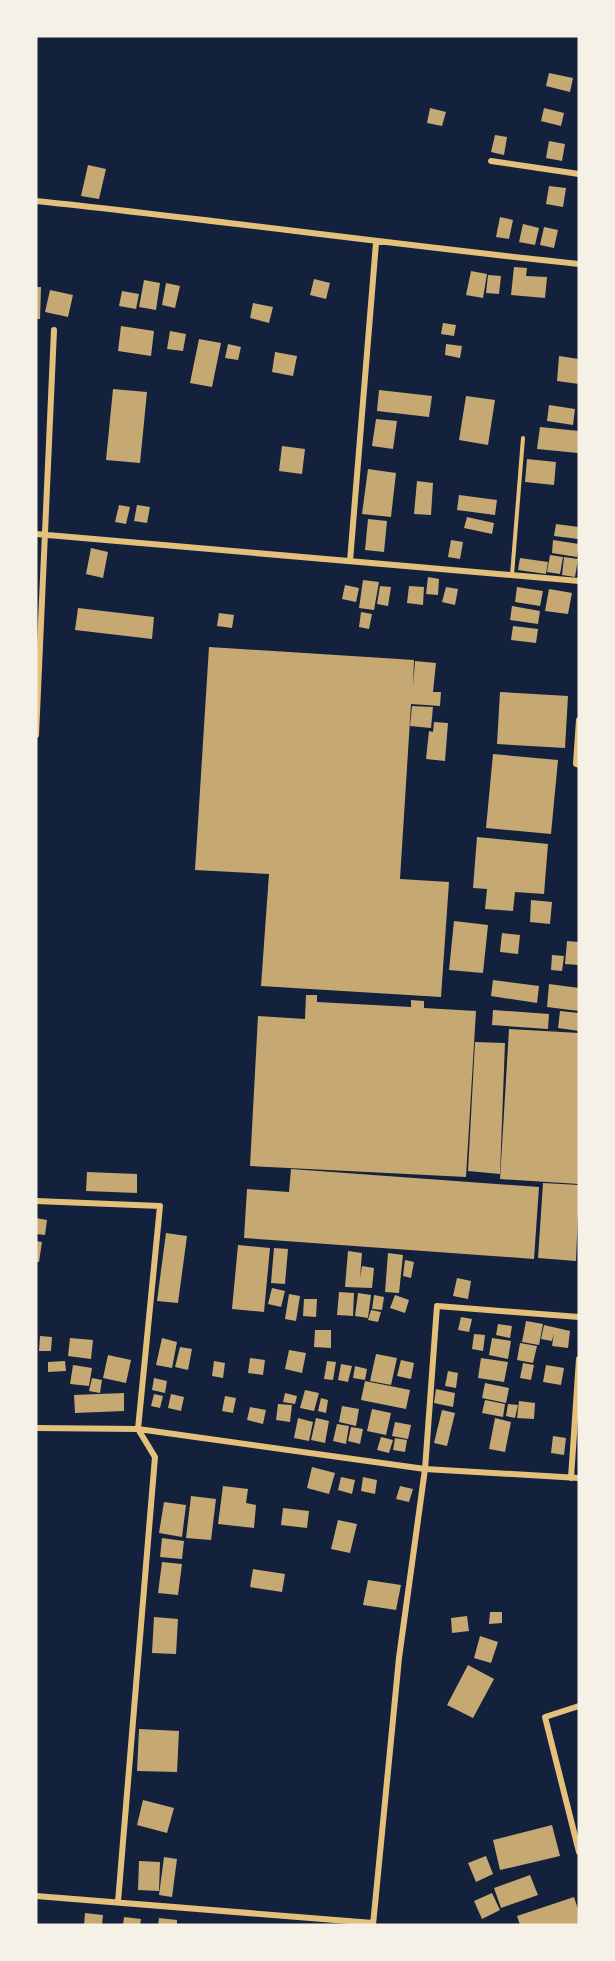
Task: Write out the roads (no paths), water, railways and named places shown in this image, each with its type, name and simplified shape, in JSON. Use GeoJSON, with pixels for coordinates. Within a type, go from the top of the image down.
{"type":"FeatureCollection","features":[{"type":"Feature","properties":{"kind":"street"},"geometry":{"type":"LineString","coordinates":[[491,161],[579,174]]}},
{"type":"Feature","properties":{"kind":"street"},"geometry":{"type":"LineString","coordinates":[[36,201],[177,216],[376,243],[579,264]]}},
{"type":"Feature","properties":{"kind":"street"},"geometry":{"type":"LineString","coordinates":[[350,561],[376,243]]}},
{"type":"Feature","properties":{"kind":"street"},"geometry":{"type":"LineString","coordinates":[[36,735],[39,622],[46,535],[54,330]]}},
{"type":"Feature","properties":{"kind":"street"},"geometry":{"type":"LineString","coordinates":[[36,534],[579,581]]}},
{"type":"Feature","properties":{"kind":"street"},"geometry":{"type":"LineString","coordinates":[[579,720],[576,764],[579,765]]}},
{"type":"Feature","properties":{"kind":"street"},"geometry":{"type":"LineString","coordinates":[[36,1201],[160,1206],[138,1429],[155,1457],[118,1902]]}},
{"type":"Feature","properties":{"kind":"street"},"geometry":{"type":"LineString","coordinates":[[36,1896],[373,1924],[399,1658],[425,1469],[436,1306],[579,1317]]}},
{"type":"Feature","properties":{"kind":"street"},"geometry":{"type":"LineString","coordinates":[[571,1478],[579,1359]]}},
{"type":"Feature","properties":{"kind":"street"},"geometry":{"type":"LineString","coordinates":[[36,1428],[138,1429],[425,1469],[579,1478]]}},
{"type":"Feature","properties":{"kind":"street"},"geometry":{"type":"LineString","coordinates":[[579,1706],[545,1717],[579,1852]]}},
{"type":"Feature","properties":{"kind":"lane"},"geometry":{"type":"LineString","coordinates":[[512,575],[523,438]]}}]}
